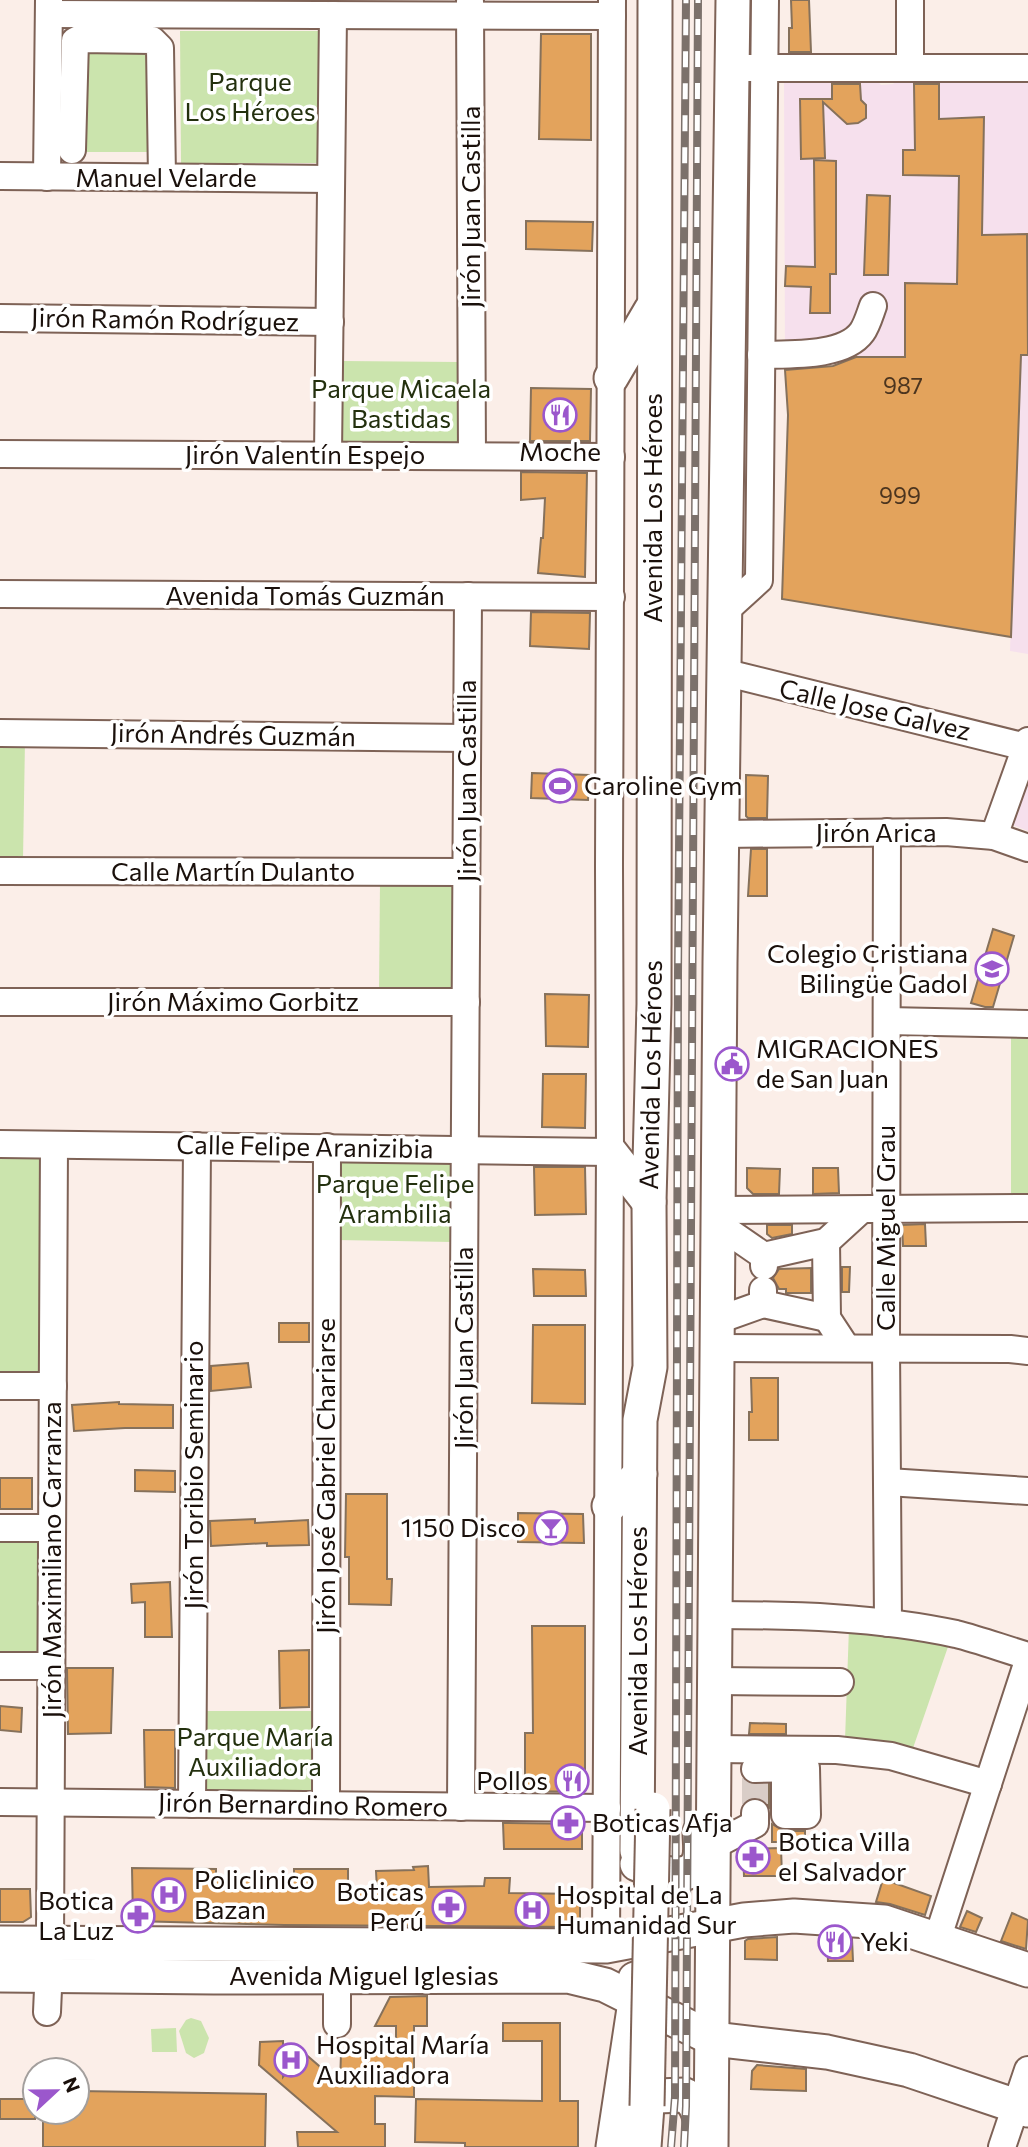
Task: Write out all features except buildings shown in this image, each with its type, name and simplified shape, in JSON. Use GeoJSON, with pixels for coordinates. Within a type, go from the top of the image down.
{"type":"FeatureCollection","features":[{"type":"Feature","properties":{"kind":"main road","name":"Avenida Los Héroes"},"geometry":{"type":"LineString","coordinates":[[613,2147],[633,2105],[640,1420],[650,1367],[649,1202],[654,990],[654,0]]}},
{"type":"Feature","properties":{"kind":"main road"},"geometry":{"type":"LineString","coordinates":[[712,2147],[723,673],[748,68],[733,0]]}},
{"type":"Feature","properties":{"kind":"main road"},"geometry":{"type":"LineString","coordinates":[[611,378],[653,308]]}},
{"type":"Feature","properties":{"kind":"main road"},"geometry":{"type":"LineString","coordinates":[[611,1152],[649,1202]]}},
{"type":"Feature","properties":{"kind":"main road"},"geometry":{"type":"LineString","coordinates":[[644,2147],[633,2105],[653,1808],[655,1421],[650,1367]]}},
{"type":"Feature","properties":{"kind":"main road"},"geometry":{"type":"LineString","coordinates":[[608,1506],[640,1474]]}},
{"type":"Feature","properties":{"kind":"main road"},"geometry":{"type":"LineString","coordinates":[[637,1864],[673,1874],[686,1874],[696,1867],[700,1858],[700,1777],[714,1753]]}},
{"type":"Feature","properties":{"kind":"main road","name":"Avenida Miguel Iglesias"},"geometry":{"type":"LineString","coordinates":[[0,1943],[49,1959],[214,1977],[337,1976],[633,1941],[744,1920],[794,1916],[884,1922],[1028,1970]]}},
{"type":"Feature","properties":{"kind":"main road"},"geometry":{"type":"LineString","coordinates":[[633,1941],[693,1945],[697,1954],[699,2017],[713,2033]]}},
{"type":"Feature","properties":{"kind":"main road"},"geometry":{"type":"LineString","coordinates":[[213,1944],[214,1977]]}},
{"type":"Feature","properties":{"kind":"main road","name":"Avenida Miguel Iglesias"},"geometry":{"type":"LineString","coordinates":[[0,1975],[49,1959],[213,1944],[469,1960],[568,1976],[605,1985],[635,2002],[713,2033],[827,2052],[909,2070],[1022,2108]]}},
{"type":"Feature","properties":{"kind":"main road"},"geometry":{"type":"LineString","coordinates":[[633,2105],[657,2096],[685,2095],[696,2104],[701,2121],[702,2147]]}},
{"type":"Feature","properties":{"kind":"street"},"geometry":{"type":"LineString","coordinates":[[725,611],[759,580],[761,355],[748,68],[765,0]]}},
{"type":"Feature","properties":{"kind":"street"},"geometry":{"type":"LineString","coordinates":[[910,0],[910,66]]}},
{"type":"Feature","properties":{"kind":"street"},"geometry":{"type":"LineString","coordinates":[[47,177],[49,7],[333,15],[470,8],[612,8]]}},
{"type":"Feature","properties":{"kind":"street","name":"Jirón Juan Castilla"},"geometry":{"type":"LineString","coordinates":[[470,8],[472,456]]}},
{"type":"Feature","properties":{"kind":"street","name":"Avenida Los Héroes"},"geometry":{"type":"LineString","coordinates":[[612,8],[611,1152],[607,1808],[633,1941]]}},
{"type":"Feature","properties":{"kind":"street"},"geometry":{"type":"LineString","coordinates":[[328,455],[333,15]]}},
{"type":"Feature","properties":{"kind":"street"},"geometry":{"type":"LineString","coordinates":[[72,150],[75,41],[152,40],[160,48],[162,177]]}},
{"type":"Feature","properties":{"kind":"street"},"geometry":{"type":"LineString","coordinates":[[748,68],[1028,68]]}},
{"type":"Feature","properties":{"kind":"street","name":"Manuel Velarde"},"geometry":{"type":"LineString","coordinates":[[0,176],[331,178]]}},
{"type":"Feature","properties":{"kind":"street"},"geometry":{"type":"LineString","coordinates":[[761,355],[833,350],[850,343],[863,332],[873,306]]}},
{"type":"Feature","properties":{"kind":"street","name":"Jirón Ramón Rodríguez"},"geometry":{"type":"LineString","coordinates":[[0,318],[330,322]]}},
{"type":"Feature","properties":{"kind":"street","name":"Jirón Valentín Espejo"},"geometry":{"type":"LineString","coordinates":[[0,454],[611,457]]}},
{"type":"Feature","properties":{"kind":"street","name":"Avenida Tomás Guzmán"},"geometry":{"type":"LineString","coordinates":[[0,594],[611,597]]}},
{"type":"Feature","properties":{"kind":"street","name":"Jirón Juan Castilla"},"geometry":{"type":"LineString","coordinates":[[461,1807],[468,596]]}},
{"type":"Feature","properties":{"kind":"street","name":"Calle Jose Galvez"},"geometry":{"type":"LineString","coordinates":[[723,673],[1027,744]]}},
{"type":"Feature","properties":{"kind":"street","name":"Jirón Andrés Guzmán"},"geometry":{"type":"LineString","coordinates":[[0,733],[467,738]]}},
{"type":"Feature","properties":{"kind":"street"},"geometry":{"type":"LineString","coordinates":[[994,836],[1027,744]]}},
{"type":"Feature","properties":{"kind":"street","name":"Calle Miguel Grau"},"geometry":{"type":"LineString","coordinates":[[887,832],[887,1021],[874,1210],[886,1348],[888,1623]]}},
{"type":"Feature","properties":{"kind":"street","name":"Jirón Arica"},"geometry":{"type":"LineString","coordinates":[[721,834],[946,832],[994,836],[1028,848]]}},
{"type":"Feature","properties":{"kind":"street","name":"Calle Martín Dulanto"},"geometry":{"type":"LineString","coordinates":[[0,871],[466,872]]}},
{"type":"Feature","properties":{"kind":"street","name":"Jirón Máximo Gorbitz"},"geometry":{"type":"LineString","coordinates":[[0,1002],[466,1002]]}},
{"type":"Feature","properties":{"kind":"street"},"geometry":{"type":"LineString","coordinates":[[887,1021],[1028,1024]]}},
{"type":"Feature","properties":{"kind":"street","name":"Calle Felipe Aranizibia"},"geometry":{"type":"LineString","coordinates":[[0,1144],[611,1152]]}},
{"type":"Feature","properties":{"kind":"street","name":"Jirón Maximiliano Carranza"},"geometry":{"type":"LineString","coordinates":[[47,2012],[51,1802],[54,1145]]}},
{"type":"Feature","properties":{"kind":"street","name":"Jirón Toribio Seminario"},"geometry":{"type":"LineString","coordinates":[[192,1804],[197,1146]]}},
{"type":"Feature","properties":{"kind":"street","name":"Jirón José Gabriel Chariarse"},"geometry":{"type":"LineString","coordinates":[[326,1805],[327,1147]]}},
{"type":"Feature","properties":{"kind":"street"},"geometry":{"type":"LineString","coordinates":[[719,1217],[874,1210],[1028,1208]]}},
{"type":"Feature","properties":{"kind":"street"},"geometry":{"type":"LineString","coordinates":[[718,1334],[764,1279],[874,1210]]}},
{"type":"Feature","properties":{"kind":"street"},"geometry":{"type":"LineString","coordinates":[[719,1217],[764,1279],[827,1318],[846,1347]]}},
{"type":"Feature","properties":{"kind":"street"},"geometry":{"type":"LineString","coordinates":[[826,1242],[827,1318]]}},
{"type":"Feature","properties":{"kind":"street"},"geometry":{"type":"LineString","coordinates":[[718,1334],[846,1347],[1028,1351]]}},
{"type":"Feature","properties":{"kind":"street"},"geometry":{"type":"LineString","coordinates":[[0,1386],[53,1386]]}},
{"type":"Feature","properties":{"kind":"street"},"geometry":{"type":"LineString","coordinates":[[888,1482],[1028,1490]]}},
{"type":"Feature","properties":{"kind":"street"},"geometry":{"type":"LineString","coordinates":[[0,1528],[52,1528]]}},
{"type":"Feature","properties":{"kind":"street"},"geometry":{"type":"LineString","coordinates":[[715,1615],[792,1615],[888,1623],[957,1634],[1028,1659],[937,1940]]}},
{"type":"Feature","properties":{"kind":"street"},"geometry":{"type":"LineString","coordinates":[[0,1666],[51,1666]]}},
{"type":"Feature","properties":{"kind":"street"},"geometry":{"type":"LineString","coordinates":[[715,1681],[840,1682]]}},
{"type":"Feature","properties":{"kind":"street"},"geometry":{"type":"LineString","coordinates":[[714,1753],[755,1773],[804,1762],[891,1756],[988,1784]]}},
{"type":"Feature","properties":{"kind":"street"},"geometry":{"type":"LineString","coordinates":[[714,1753],[804,1762]]}},
{"type":"Feature","properties":{"kind":"street","name":"Jirón Bernardino Romero"},"geometry":{"type":"LineString","coordinates":[[0,1802],[607,1808]]}},
{"type":"Feature","properties":{"kind":"street"},"geometry":{"type":"LineString","coordinates":[[713,1846],[755,1824],[755,1813]]}},
{"type":"Feature","properties":{"kind":"street"},"geometry":{"type":"LineString","coordinates":[[337,1976],[337,2024]]}},
{"type":"Feature","properties":{"kind":"street"},"geometry":{"type":"LineString","coordinates":[[1002,2147],[1022,2108],[1028,2070]]}},
{"type":"Feature","properties":{"kind":"shaded area"},"geometry":{"type":"Polygon","coordinates":[[[1028,76],[1028,654],[1010,651],[1020,357],[785,357],[784,78],[875,78],[881,85],[893,84],[900,79],[1028,76]]]}},
{"type":"Feature","properties":{"kind":"shaded area"},"geometry":{"type":"Polygon","coordinates":[[[1028,779],[1028,831],[1010,824],[1028,779]]]}},
{"type":"Feature","properties":{"kind":"green space","name":"Parque Los Héroes"},"geometry":{"type":"Polygon","coordinates":[[[180,31],[319,31],[319,163],[181,163],[180,31]]]}},
{"type":"Feature","properties":{"kind":"green space"},"geometry":{"type":"Polygon","coordinates":[[[83,46],[153,46],[152,152],[83,152],[83,46]]]}},
{"type":"Feature","properties":{"kind":"green space","name":"Parque Micaela Bastidas"},"geometry":{"type":"Polygon","coordinates":[[[343,361],[458,362],[458,446],[343,445],[343,361]]]}},
{"type":"Feature","properties":{"kind":"green space"},"geometry":{"type":"Polygon","coordinates":[[[0,741],[25,741],[23,859],[0,858],[0,741]]]}},
{"type":"Feature","properties":{"kind":"green space"},"geometry":{"type":"Polygon","coordinates":[[[380,882],[456,882],[456,993],[379,993],[380,882]]]}},
{"type":"Feature","properties":{"kind":"green space"},"geometry":{"type":"Polygon","coordinates":[[[1011,1038],[1028,1039],[1028,1201],[1011,1201],[1011,1038]]]}},
{"type":"Feature","properties":{"kind":"green space","name":"Parque Felipe Arambilia"},"geometry":{"type":"Polygon","coordinates":[[[338,1157],[453,1158],[452,1242],[337,1240],[338,1157]]]}},
{"type":"Feature","properties":{"kind":"green space"},"geometry":{"type":"Polygon","coordinates":[[[0,1158],[41,1158],[39,1375],[0,1375],[0,1158]]]}},
{"type":"Feature","properties":{"kind":"green space"},"geometry":{"type":"Polygon","coordinates":[[[0,1537],[39,1538],[39,1652],[0,1652],[0,1537]]]}},
{"type":"Feature","properties":{"kind":"green space"},"geometry":{"type":"Polygon","coordinates":[[[849,1627],[950,1641],[912,1751],[845,1740],[849,1627]]]}},
{"type":"Feature","properties":{"kind":"green space","name":"Parque María Auxiliadora"},"geometry":{"type":"Polygon","coordinates":[[[197,1711],[313,1711],[313,1793],[197,1792],[197,1711]]]}},
{"type":"Feature","properties":{"kind":"green space"},"geometry":{"type":"Polygon","coordinates":[[[191,2018],[201,2021],[209,2038],[204,2053],[194,2058],[186,2053],[179,2031],[186,2020],[191,2018]]]}},
{"type":"Feature","properties":{"kind":"green space"},"geometry":{"type":"Polygon","coordinates":[[[176,2028],[177,2052],[152,2052],[151,2029],[176,2028]]]}},
{"type":"Feature","properties":{"kind":"tunnel"},"geometry":{"type":"LineString","coordinates":[[755,1778],[755,1813]]}},
{"type":"Feature","properties":{"kind":"railway"},"geometry":{"type":"LineString","coordinates":[[671,2147],[675,2097],[678,974],[686,0]]}},
{"type":"Feature","properties":{"kind":"railway"},"geometry":{"type":"LineString","coordinates":[[684,2147],[698,0]]}},
{"type":"Feature","properties":{"kind":"place","name":"Moche"},"geometry":{"type":"Point","coordinates":[560,415]}},
{"type":"Feature","properties":{"kind":"place","name":"Caroline Gym"},"geometry":{"type":"Point","coordinates":[560,786]}},
{"type":"Feature","properties":{"kind":"place","name":"Colegio Cristiana Bilingüe Gadol"},"geometry":{"type":"Point","coordinates":[992,969]}},
{"type":"Feature","properties":{"kind":"place","name":"MIGRACIONES de San Juan"},"geometry":{"type":"Point","coordinates":[732,1064]}},
{"type":"Feature","properties":{"kind":"place","name":"1150 Disco"},"geometry":{"type":"Point","coordinates":[551,1528]}},
{"type":"Feature","properties":{"kind":"place","name":"Pollos"},"geometry":{"type":"Point","coordinates":[572,1781]}},
{"type":"Feature","properties":{"kind":"place","name":"Boticas Afja"},"geometry":{"type":"Point","coordinates":[568,1823]}},
{"type":"Feature","properties":{"kind":"place","name":"Botica Villa el Salvador"},"geometry":{"type":"Point","coordinates":[753,1857]}},
{"type":"Feature","properties":{"kind":"place","name":"Policlinico Bazan"},"geometry":{"type":"Point","coordinates":[169,1895]}},
{"type":"Feature","properties":{"kind":"place","name":"Boticas Perú"},"geometry":{"type":"Point","coordinates":[449,1907]}},
{"type":"Feature","properties":{"kind":"place","name":"Hospital de La Humanidad Sur"},"geometry":{"type":"Point","coordinates":[532,1910]}},
{"type":"Feature","properties":{"kind":"place","name":"Botica La Luz"},"geometry":{"type":"Point","coordinates":[138,1916]}},
{"type":"Feature","properties":{"kind":"place","name":"Yeki"},"geometry":{"type":"Point","coordinates":[835,1942]}},
{"type":"Feature","properties":{"kind":"place","name":"Hospital María Auxiliadora"},"geometry":{"type":"Point","coordinates":[291,2060]}}]}
